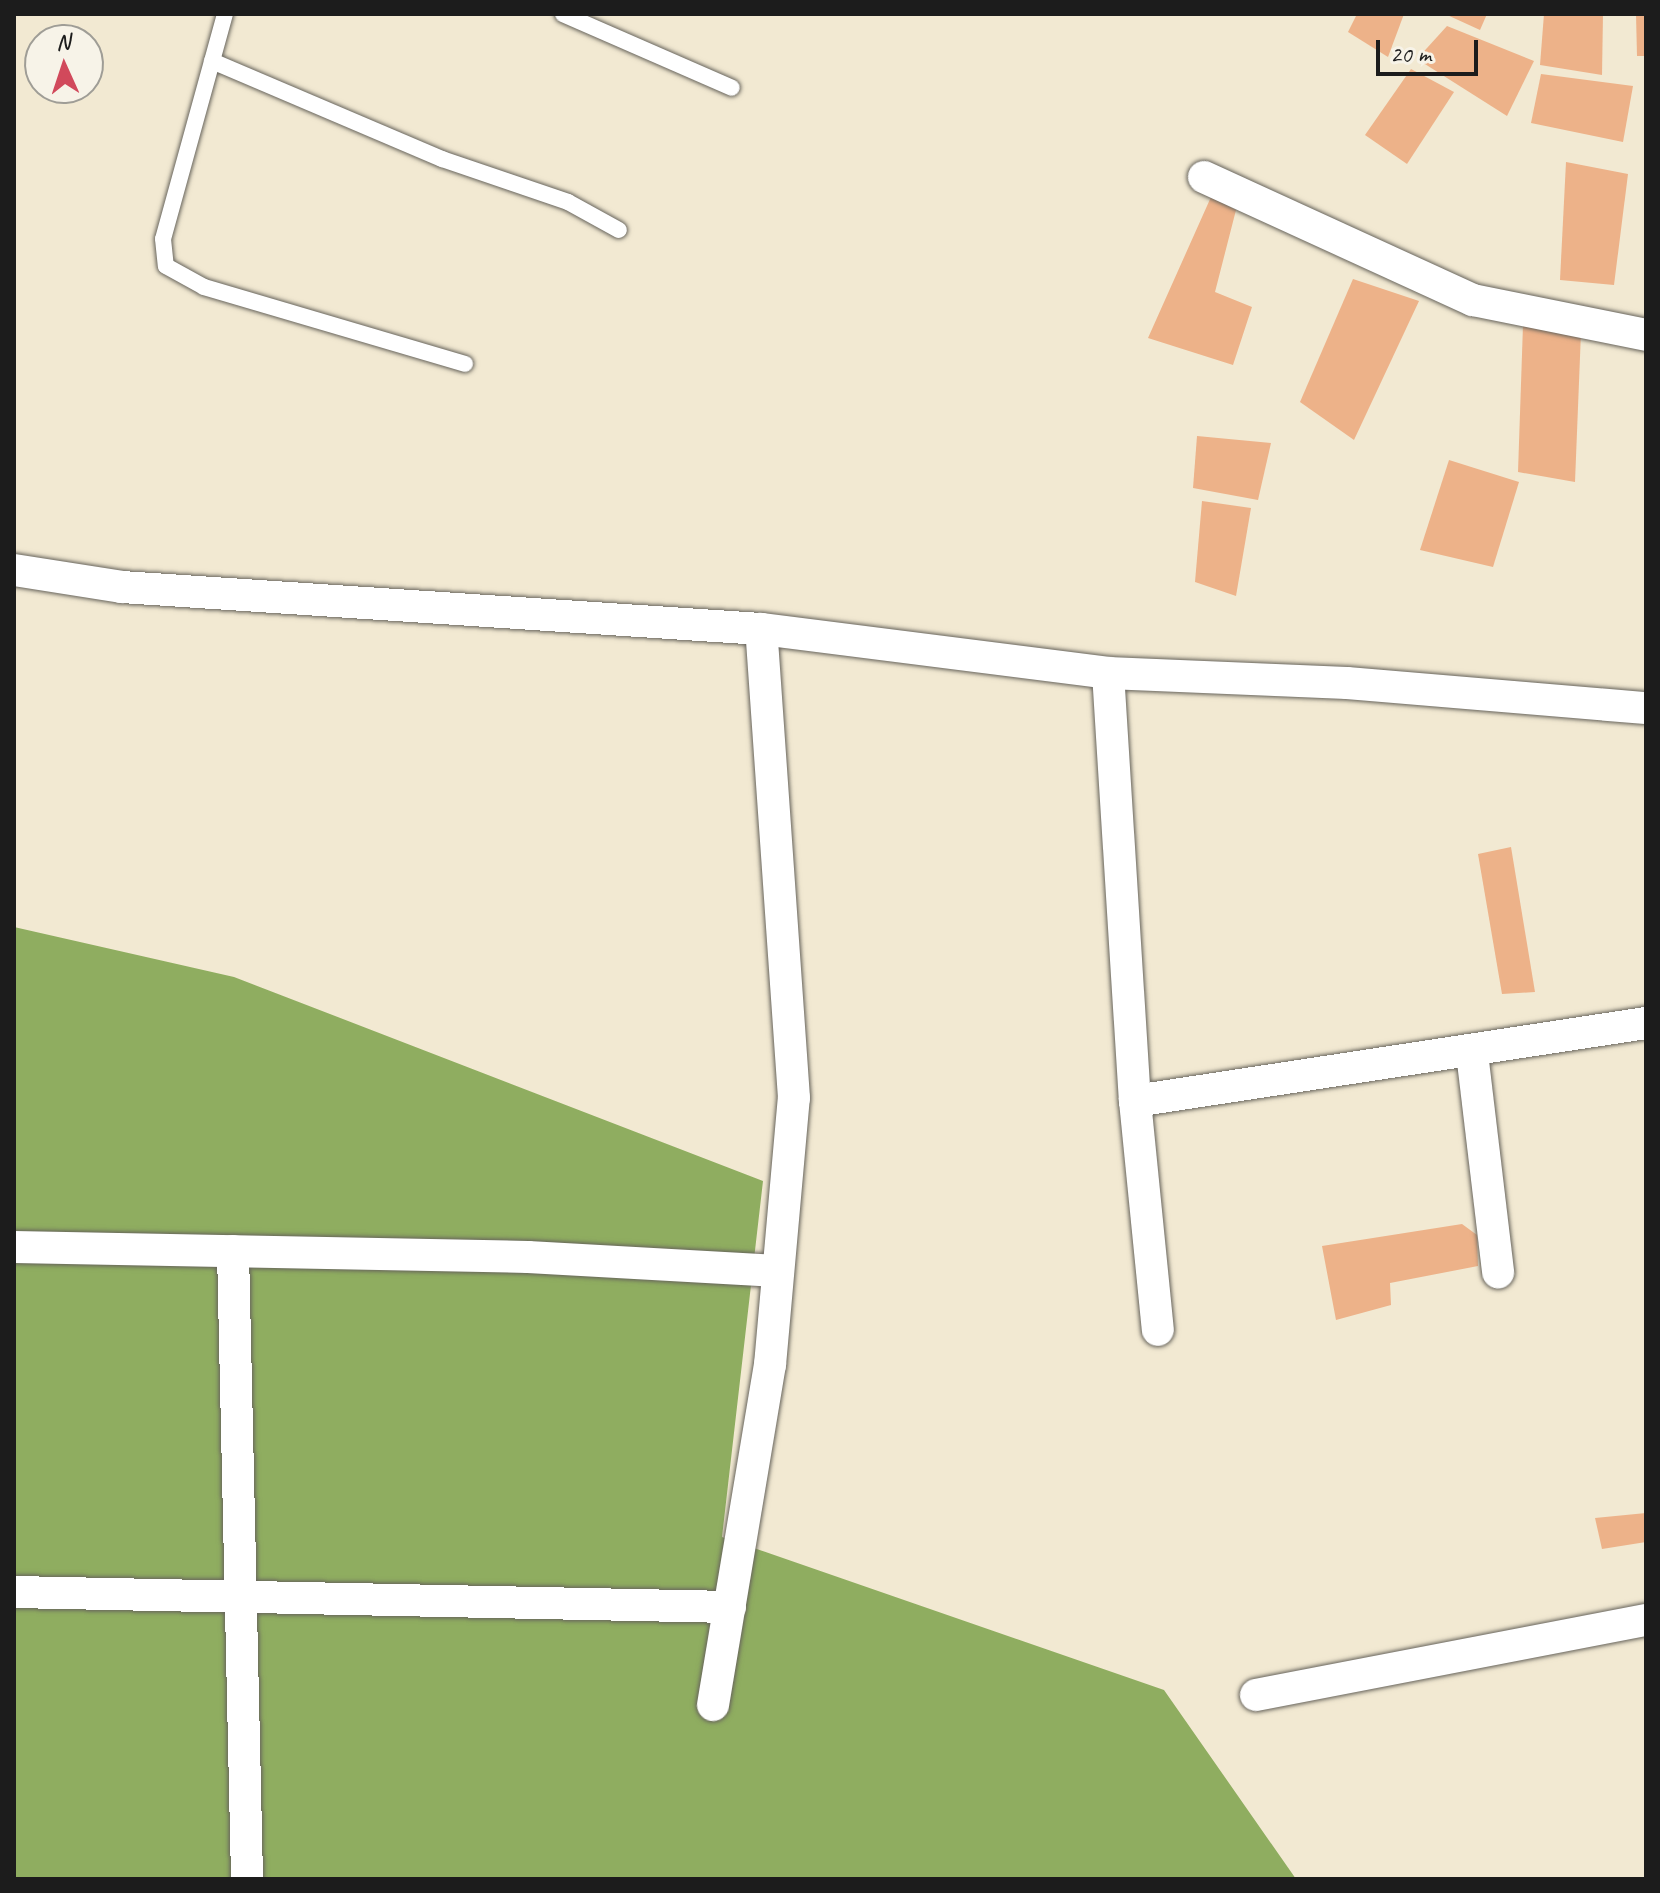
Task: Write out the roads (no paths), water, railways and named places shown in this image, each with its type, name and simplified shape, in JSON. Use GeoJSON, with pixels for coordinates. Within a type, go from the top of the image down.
{"type":"FeatureCollection","features":[{"type":"Feature","properties":{"kind":"street"},"geometry":{"type":"LineString","coordinates":[[1204,177],[1473,300],[1646,335]]}},
{"type":"Feature","properties":{"kind":"street"},"geometry":{"type":"LineString","coordinates":[[14,570],[122,587],[761,629],[1108,673],[1347,683],[1646,708]]}},
{"type":"Feature","properties":{"kind":"street"},"geometry":{"type":"LineString","coordinates":[[713,1705],[770,1365],[794,1098],[761,629]]}},
{"type":"Feature","properties":{"kind":"street"},"geometry":{"type":"LineString","coordinates":[[1108,673],[1135,1101],[1158,1330]]}},
{"type":"Feature","properties":{"kind":"street"},"geometry":{"type":"LineString","coordinates":[[1135,1101],[1472,1053],[1646,1023]]}},
{"type":"Feature","properties":{"kind":"street"},"geometry":{"type":"LineString","coordinates":[[1472,1053],[1498,1272]]}},
{"type":"Feature","properties":{"kind":"street"},"geometry":{"type":"LineString","coordinates":[[14,1247],[528,1257],[778,1271]]}},
{"type":"Feature","properties":{"kind":"street"},"geometry":{"type":"LineString","coordinates":[[233,1251],[237,1597],[247,1879]]}},
{"type":"Feature","properties":{"kind":"street"},"geometry":{"type":"LineString","coordinates":[[14,1592],[730,1607]]}},
{"type":"Feature","properties":{"kind":"street"},"geometry":{"type":"LineString","coordinates":[[1256,1695],[1646,1620]]}},
{"type":"Feature","properties":{"kind":"lane"},"geometry":{"type":"LineString","coordinates":[[225,14],[163,239],[166,266],[204,287],[465,364]]}},
{"type":"Feature","properties":{"kind":"lane"},"geometry":{"type":"LineString","coordinates":[[563,14],[732,88]]}},
{"type":"Feature","properties":{"kind":"lane"},"geometry":{"type":"LineString","coordinates":[[212,61],[442,159],[568,202],[619,230]]}}]}
